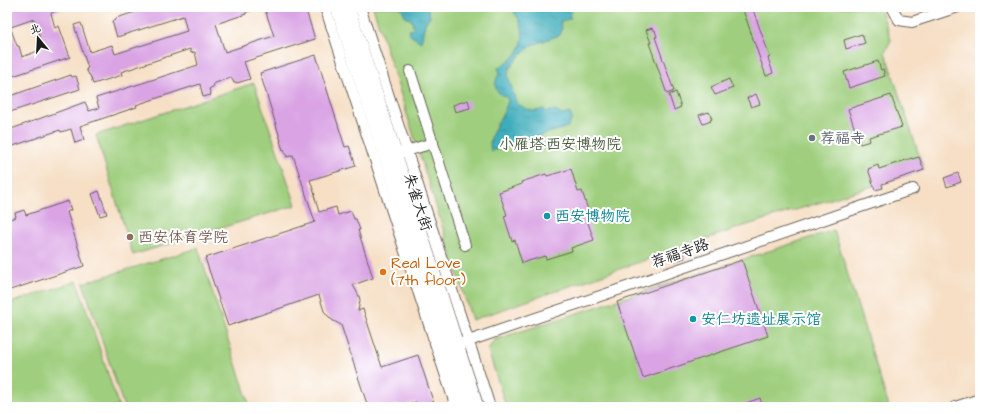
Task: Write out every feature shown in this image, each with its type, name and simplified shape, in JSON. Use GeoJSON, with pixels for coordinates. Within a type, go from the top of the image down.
{"type":"FeatureCollection","features":[{"type":"Feature","properties":{"kind":"main road","name":"朱雀大街"},"geometry":{"type":"LineString","coordinates":[[337,7],[467,407]]}},
{"type":"Feature","properties":{"kind":"main road","name":"朱雀大街"},"geometry":{"type":"LineString","coordinates":[[348,7],[401,153],[463,343],[477,407]]}},
{"type":"Feature","properties":{"kind":"street"},"geometry":{"type":"LineString","coordinates":[[325,7],[456,407]]}},
{"type":"Feature","properties":{"kind":"street"},"geometry":{"type":"LineString","coordinates":[[360,7],[401,153],[433,143]]}},
{"type":"Feature","properties":{"kind":"street"},"geometry":{"type":"LineString","coordinates":[[892,7],[899,20],[912,22],[958,7]]}},
{"type":"Feature","properties":{"kind":"street"},"geometry":{"type":"LineString","coordinates":[[410,71],[465,245]]}},
{"type":"Feature","properties":{"kind":"street","name":"荐福寺路"},"geometry":{"type":"LineString","coordinates":[[463,343],[913,189]]}},
{"type":"Feature","properties":{"kind":"street"},"geometry":{"type":"LineString","coordinates":[[463,343],[490,407]]}},
{"type":"Feature","properties":{"kind":"street"},"geometry":{"type":"LineString","coordinates":[[955,407],[980,399]]}},
{"type":"Feature","properties":{"kind":"green space","name":"小雁塔·西安博物院"},"geometry":{"type":"Polygon","coordinates":[[[373,7],[880,7],[891,40],[885,52],[924,170],[741,227],[472,320],[373,7]]]}},
{"type":"Feature","properties":{"kind":"green space"},"geometry":{"type":"Polygon","coordinates":[[[254,83],[296,205],[133,255],[96,135],[254,83]]]}},
{"type":"Feature","properties":{"kind":"green space"},"geometry":{"type":"Polygon","coordinates":[[[834,230],[889,407],[506,407],[488,350],[494,340],[834,230]]]}},
{"type":"Feature","properties":{"kind":"green space"},"geometry":{"type":"Polygon","coordinates":[[[198,248],[250,407],[124,407],[83,283],[198,248]]]}},
{"type":"Feature","properties":{"kind":"green space"},"geometry":{"type":"Polygon","coordinates":[[[77,281],[119,407],[7,407],[7,304],[77,281]]]}},
{"type":"Feature","properties":{"kind":"water"},"geometry":{"type":"Polygon","coordinates":[[[399,7],[426,7],[428,9],[430,16],[425,24],[421,42],[410,35],[409,30],[414,29],[411,19],[406,18],[403,11],[399,7]]]}},
{"type":"Feature","properties":{"kind":"water"},"geometry":{"type":"Polygon","coordinates":[[[509,7],[569,7],[572,12],[569,15],[571,18],[560,22],[562,28],[560,35],[535,44],[522,53],[509,69],[508,77],[517,103],[533,111],[544,109],[547,112],[554,110],[562,115],[570,113],[572,119],[568,127],[491,151],[490,144],[493,131],[508,100],[498,92],[495,86],[500,72],[498,68],[515,56],[522,42],[519,20],[509,7]]]}},
{"type":"Feature","properties":{"kind":"building"},"geometry":{"type":"Polygon","coordinates":[[[18,7],[66,7],[51,13],[55,28],[59,26],[70,57],[13,76],[7,76],[7,21],[17,46],[19,46],[22,57],[43,49],[34,19],[11,27],[7,16],[7,11],[18,7]]]}},
{"type":"Feature","properties":{"kind":"building"},"geometry":{"type":"Polygon","coordinates":[[[151,7],[258,7],[258,9],[246,12],[246,14],[216,24],[225,52],[274,36],[264,7],[305,7],[315,39],[244,62],[250,79],[234,83],[231,77],[213,84],[214,86],[209,89],[211,95],[203,97],[200,84],[136,105],[137,107],[80,126],[84,140],[75,143],[71,129],[61,132],[60,130],[7,148],[7,131],[85,102],[89,111],[99,108],[96,98],[198,65],[195,52],[191,53],[190,49],[121,72],[122,75],[93,84],[86,69],[88,68],[74,25],[81,23],[90,52],[112,45],[115,54],[187,31],[183,16],[117,37],[112,21],[116,20],[116,18],[151,7]]]}},
{"type":"Feature","properties":{"kind":"building"},"geometry":{"type":"Polygon","coordinates":[[[742,7],[752,7],[770,57],[768,58],[773,73],[766,76],[742,7]]]}},
{"type":"Feature","properties":{"kind":"building"},"geometry":{"type":"Polygon","coordinates":[[[652,28],[655,30],[657,37],[655,37],[674,91],[667,94],[649,43],[651,43],[646,30],[652,28]]]}},
{"type":"Feature","properties":{"kind":"building"},"geometry":{"type":"Polygon","coordinates":[[[862,34],[865,43],[846,49],[844,40],[862,34]]]}},
{"type":"Feature","properties":{"kind":"building"},"geometry":{"type":"Polygon","coordinates":[[[316,55],[345,147],[349,146],[356,166],[310,180],[319,212],[336,207],[338,215],[351,211],[354,219],[356,219],[373,278],[353,285],[360,300],[358,311],[363,309],[382,367],[418,355],[434,404],[426,407],[417,407],[416,402],[400,407],[398,404],[389,407],[368,407],[341,325],[332,320],[324,311],[319,295],[228,326],[205,258],[315,222],[293,155],[287,157],[284,149],[283,150],[260,73],[316,55]]]}},
{"type":"Feature","properties":{"kind":"building"},"geometry":{"type":"Polygon","coordinates":[[[878,61],[885,76],[849,88],[844,72],[878,61]]]}},
{"type":"Feature","properties":{"kind":"building"},"geometry":{"type":"Polygon","coordinates":[[[71,75],[72,77],[76,76],[80,89],[7,113],[7,97],[71,75]]]}},
{"type":"Feature","properties":{"kind":"building"},"geometry":{"type":"Polygon","coordinates":[[[729,79],[733,88],[715,95],[711,87],[729,79]]]}},
{"type":"Feature","properties":{"kind":"building"},"geometry":{"type":"Polygon","coordinates":[[[676,92],[681,107],[674,110],[669,95],[676,92]]]}},
{"type":"Feature","properties":{"kind":"building"},"geometry":{"type":"Polygon","coordinates":[[[756,94],[760,104],[751,107],[747,98],[756,94]]]}},
{"type":"Feature","properties":{"kind":"building"},"geometry":{"type":"Polygon","coordinates":[[[891,95],[902,127],[869,137],[870,141],[860,144],[848,109],[891,95]]]}},
{"type":"Feature","properties":{"kind":"building"},"geometry":{"type":"Polygon","coordinates":[[[468,100],[470,108],[455,112],[453,105],[468,100]]]}},
{"type":"Feature","properties":{"kind":"building"},"geometry":{"type":"Polygon","coordinates":[[[709,112],[712,119],[710,120],[711,121],[703,124],[699,115],[709,112]]]}},
{"type":"Feature","properties":{"kind":"building"},"geometry":{"type":"Polygon","coordinates":[[[919,157],[924,170],[882,184],[883,188],[875,190],[868,169],[878,165],[879,169],[919,157]]]}},
{"type":"Feature","properties":{"kind":"building","name":"西安博物院"},"geometry":{"type":"Polygon","coordinates":[[[571,169],[578,192],[582,191],[590,216],[586,217],[594,240],[571,248],[572,251],[546,259],[545,256],[522,263],[515,240],[512,241],[504,216],[507,215],[499,192],[522,184],[521,182],[546,174],[547,176],[571,169]]]}},
{"type":"Feature","properties":{"kind":"building"},"geometry":{"type":"Polygon","coordinates":[[[958,173],[961,182],[947,187],[944,178],[958,173]]]}},
{"type":"Feature","properties":{"kind":"building"},"geometry":{"type":"Polygon","coordinates":[[[99,191],[107,214],[100,216],[92,194],[99,191]]]}},
{"type":"Feature","properties":{"kind":"building"},"geometry":{"type":"Polygon","coordinates":[[[68,201],[71,210],[67,212],[84,266],[7,291],[7,220],[16,217],[15,213],[24,210],[26,215],[68,201]]]}},
{"type":"Feature","properties":{"kind":"building"},"geometry":{"type":"Polygon","coordinates":[[[683,251],[685,258],[675,261],[673,254],[683,251]]]}},
{"type":"Feature","properties":{"kind":"building","name":"安仁坊遗址展示馆"},"geometry":{"type":"Polygon","coordinates":[[[742,260],[768,336],[643,378],[617,302],[742,260]]]}},
{"type":"Feature","properties":{"kind":"building"},"geometry":{"type":"Polygon","coordinates":[[[760,398],[763,407],[738,407],[738,406],[760,398]]]}},
{"type":"Feature","properties":{"kind":"place","name":"荐福寺"},"geometry":{"type":"Point","coordinates":[812,138]}},
{"type":"Feature","properties":{"kind":"place","name":"西安博物院"},"geometry":{"type":"Point","coordinates":[547,216]}},
{"type":"Feature","properties":{"kind":"place","name":"西安体育学院"},"geometry":{"type":"Point","coordinates":[130,237]}},
{"type":"Feature","properties":{"kind":"place","name":"Real Love (7th floor)"},"geometry":{"type":"Point","coordinates":[383,272]}},
{"type":"Feature","properties":{"kind":"place","name":"安仁坊遗址展示馆"},"geometry":{"type":"Point","coordinates":[693,319]}}]}
